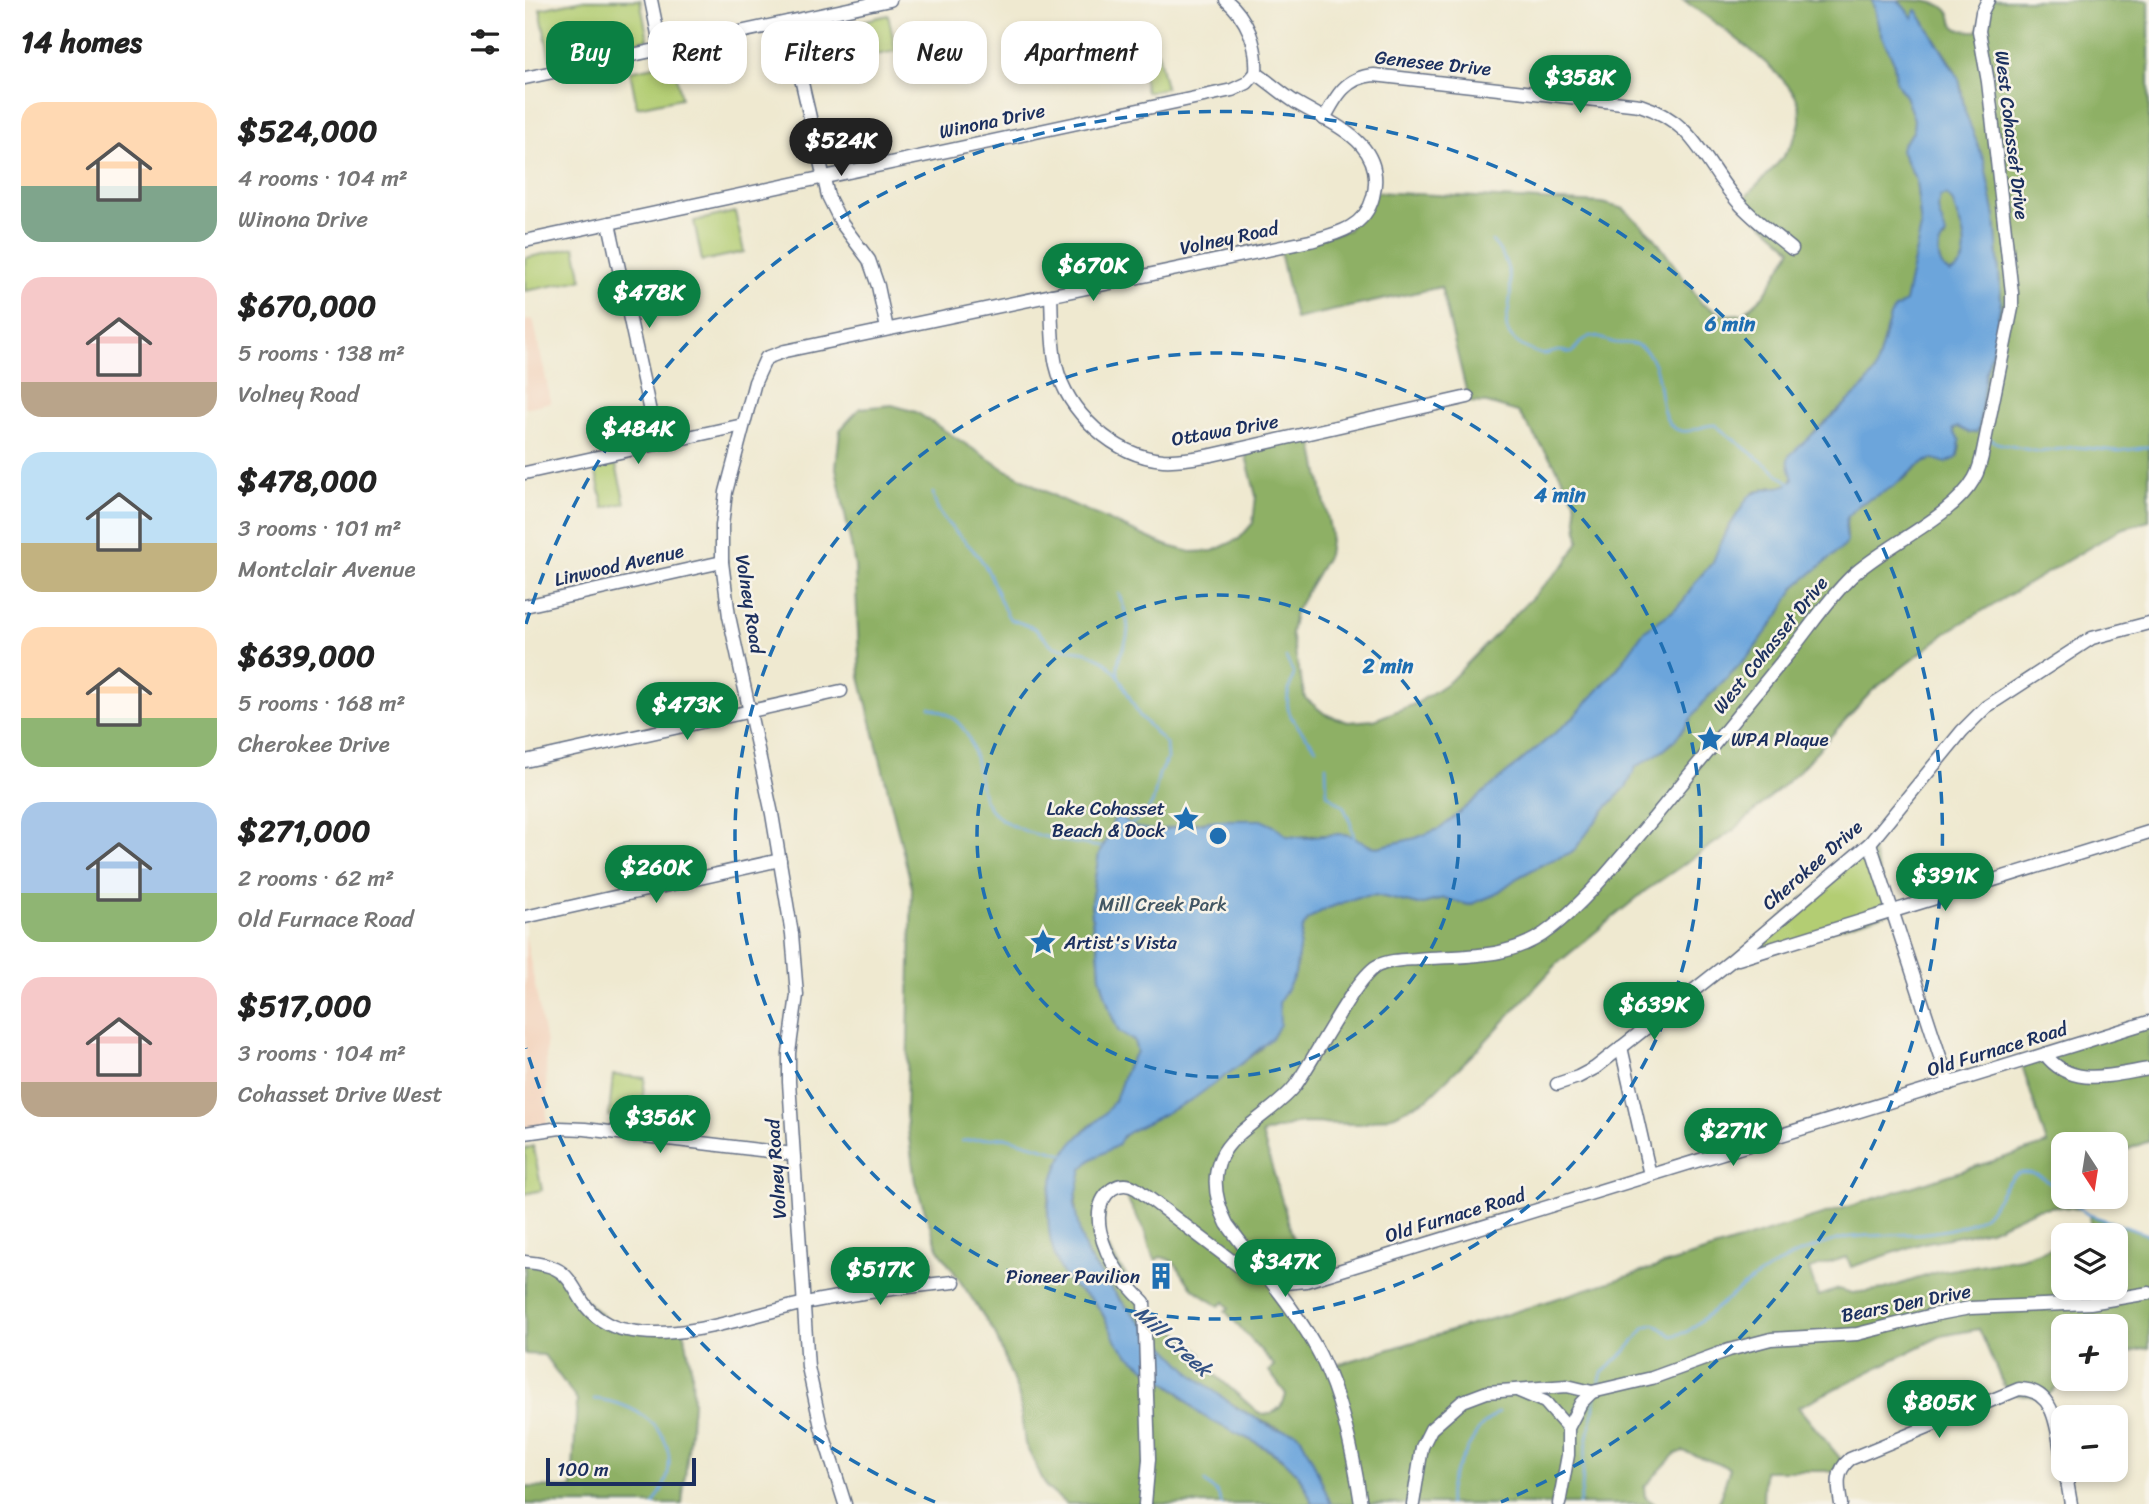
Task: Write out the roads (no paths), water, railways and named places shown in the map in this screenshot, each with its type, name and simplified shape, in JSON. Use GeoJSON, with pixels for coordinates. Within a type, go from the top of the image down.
{"type":"FeatureCollection","features":[{"type":"Feature","properties":{"kind":"street"},"geometry":{"type":"LineString","coordinates":[[651,0],[655,21]]}},
{"type":"Feature","properties":{"kind":"street"},"geometry":{"type":"LineString","coordinates":[[793,21],[890,0]]}},
{"type":"Feature","properties":{"kind":"street"},"geometry":{"type":"LineString","coordinates":[[1226,0],[1239,12],[1250,33],[1257,58],[1256,73]]}},
{"type":"Feature","properties":{"kind":"street","name":"West Cohasset Drive"},"geometry":{"type":"LineString","coordinates":[[1361,1504],[1343,1422],[1321,1356],[1227,1224],[1216,1188],[1219,1160],[1236,1137],[1272,1110],[1292,1090],[1311,1065],[1367,974],[1375,968],[1393,961],[1505,951],[1528,944],[1552,928],[1591,890],[1632,843],[1852,576],[1945,509],[1964,493],[1976,476],[2012,309],[1979,32],[1982,12],[1988,0]]}},
{"type":"Feature","properties":{"kind":"street"},"geometry":{"type":"LineString","coordinates":[[525,78],[648,52]]}},
{"type":"Feature","properties":{"kind":"street","name":"Volney Road"},"geometry":{"type":"LineString","coordinates":[[845,1504],[812,1390],[803,1304],[789,1055],[797,995],[791,928],[781,860],[729,616],[722,562],[726,492],[758,371],[766,358],[785,351],[1310,241],[1347,230],[1364,215],[1371,203],[1375,171],[1367,152],[1362,145],[1292,100],[1256,73]]}},
{"type":"Feature","properties":{"kind":"street","name":"Winona Drive"},"geometry":{"type":"LineString","coordinates":[[525,241],[1232,90],[1247,83],[1256,73]]}},
{"type":"Feature","properties":{"kind":"street","name":"Genesee Drive"},"geometry":{"type":"LineString","coordinates":[[1324,119],[1346,85],[1359,78],[1374,75],[1640,105],[1668,117],[1685,130],[1739,203],[1792,248]]}},
{"type":"Feature","properties":{"kind":"street"},"geometry":{"type":"LineString","coordinates":[[802,84],[832,206],[872,269],[887,329]]}},
{"type":"Feature","properties":{"kind":"street"},"geometry":{"type":"LineString","coordinates":[[609,223],[657,444]]}},
{"type":"Feature","properties":{"kind":"street","name":"Ottawa Drive"},"geometry":{"type":"LineString","coordinates":[[1051,295],[1056,364],[1075,405],[1098,430],[1115,443],[1148,457],[1185,460],[1212,455],[1468,397]]}},
{"type":"Feature","properties":{"kind":"street"},"geometry":{"type":"LineString","coordinates":[[525,473],[743,425]]}},
{"type":"Feature","properties":{"kind":"street","name":"Linwood Avenue"},"geometry":{"type":"LineString","coordinates":[[525,606],[722,562]]}},
{"type":"Feature","properties":{"kind":"street","name":"Cherokee Drive"},"geometry":{"type":"LineString","coordinates":[[1557,1084],[1586,1073],[1621,1047],[1731,961],[1870,843],[1986,707],[2092,638],[2149,623]]}},
{"type":"Feature","properties":{"kind":"street"},"geometry":{"type":"LineString","coordinates":[[525,761],[841,691]]}},
{"type":"Feature","properties":{"kind":"street"},"geometry":{"type":"LineString","coordinates":[[1731,961],[2149,832]]}},
{"type":"Feature","properties":{"kind":"street"},"geometry":{"type":"LineString","coordinates":[[1870,843],[1949,1084]]}},
{"type":"Feature","properties":{"kind":"street"},"geometry":{"type":"LineString","coordinates":[[525,917],[781,860]]}},
{"type":"Feature","properties":{"kind":"street","name":"Old Furnace Road"},"geometry":{"type":"LineString","coordinates":[[1145,1504],[1149,1459],[1144,1302],[1119,1275],[1104,1245],[1099,1225],[1102,1203],[1110,1190],[1118,1186],[1128,1185],[1137,1189],[1231,1262],[1250,1273],[1284,1283],[1306,1281],[2149,1022]]}},
{"type":"Feature","properties":{"kind":"street"},"geometry":{"type":"LineString","coordinates":[[1621,1047],[1650,1175]]}},
{"type":"Feature","properties":{"kind":"street"},"geometry":{"type":"LineString","coordinates":[[2045,1054],[2062,1072],[2079,1076],[2097,1077],[2149,1069]]}},
{"type":"Feature","properties":{"kind":"street"},"geometry":{"type":"LineString","coordinates":[[525,1133],[560,1128],[585,1129],[793,1154]]}},
{"type":"Feature","properties":{"kind":"street"},"geometry":{"type":"LineString","coordinates":[[525,1262],[557,1269],[567,1278],[593,1314],[613,1326],[626,1330],[663,1333],[860,1293],[954,1282]]}},
{"type":"Feature","properties":{"kind":"street","name":"Bears Den Drive"},"geometry":{"type":"LineString","coordinates":[[1593,1392],[1638,1381],[1728,1350],[1771,1339],[1857,1334],[1971,1308],[2090,1303],[2149,1293]]}},
{"type":"Feature","properties":{"kind":"street"},"geometry":{"type":"LineString","coordinates":[[1413,1504],[1422,1447],[1436,1423],[1452,1408],[1487,1392],[1567,1386],[1593,1392]]}},
{"type":"Feature","properties":{"kind":"street"},"geometry":{"type":"LineString","coordinates":[[1841,1504],[1838,1476],[1850,1459],[2011,1391],[2027,1389],[2039,1394],[2051,1407]]}},
{"type":"Feature","properties":{"kind":"street"},"geometry":{"type":"LineString","coordinates":[[1518,1391],[1545,1402],[1567,1429]]}},
{"type":"Feature","properties":{"kind":"street"},"geometry":{"type":"LineString","coordinates":[[1559,1504],[1568,1454],[1567,1429],[1581,1403],[1593,1392]]}},
{"type":"Feature","properties":{"kind":"street"},"geometry":{"type":"LineString","coordinates":[[2067,1482],[2071,1504]]}},
{"type":"Feature","properties":{"kind":"water"},"geometry":{"type":"Polygon","coordinates":[[[1872,0],[1898,0],[1913,18],[1917,10],[1959,79],[1965,112],[1984,161],[1995,217],[2001,301],[1985,375],[1977,432],[1970,433],[1958,427],[1953,429],[1960,440],[1957,458],[1946,463],[1934,459],[1916,467],[1895,485],[1861,503],[1852,511],[1846,523],[1847,542],[1795,587],[1779,615],[1750,654],[1705,700],[1675,740],[1636,767],[1627,786],[1604,810],[1573,852],[1545,863],[1517,878],[1494,895],[1469,905],[1444,898],[1419,905],[1375,895],[1358,897],[1323,910],[1308,920],[1302,929],[1295,974],[1279,1003],[1280,1024],[1273,1037],[1193,1099],[1129,1132],[1118,1145],[1092,1159],[1082,1169],[1074,1205],[1088,1257],[1119,1299],[1193,1375],[1235,1407],[1275,1429],[1295,1432],[1300,1436],[1331,1504],[1312,1504],[1294,1470],[1281,1458],[1200,1414],[1178,1391],[1122,1348],[1099,1308],[1067,1280],[1053,1248],[1048,1211],[1054,1176],[1075,1140],[1112,1105],[1128,1066],[1137,1052],[1134,1041],[1119,1032],[1100,976],[1091,902],[1099,854],[1115,818],[1120,815],[1132,827],[1156,831],[1217,820],[1261,820],[1287,836],[1305,838],[1349,835],[1370,846],[1378,847],[1416,838],[1441,828],[1573,718],[1617,669],[1645,630],[1684,600],[1713,562],[1722,539],[1748,497],[1790,483],[1793,480],[1789,456],[1864,387],[1875,372],[1890,316],[1905,302],[1921,227],[1916,180],[1901,151],[1902,145],[1913,132],[1914,119],[1896,81],[1894,62],[1880,32],[1872,0]],[[1940,197],[1938,203],[1946,236],[1940,245],[1940,261],[1950,273],[1962,263],[1965,249],[1961,225],[1949,197],[1940,197]]]}},
{"type":"Feature","properties":{"kind":"waterway"},"geometry":{"type":"LineString","coordinates":[[1492,241],[1506,263],[1510,280],[1506,326],[1516,342],[1544,354],[1558,351],[1572,353],[1590,336],[1637,345],[1654,363],[1665,414],[1670,424],[1683,431],[1715,425],[1791,484]]}},
{"type":"Feature","properties":{"kind":"waterway"},"geometry":{"type":"LineString","coordinates":[[1991,439],[1997,443],[2039,452],[2075,447],[2119,451],[2149,447]]}},
{"type":"Feature","properties":{"kind":"waterway"},"geometry":{"type":"LineString","coordinates":[[933,493],[940,514],[984,564],[1010,619],[1034,628],[1054,647],[1087,652],[1105,661],[1118,675],[1139,715],[1166,744],[1167,759],[1159,774],[1153,802],[1144,816],[1130,825]]}},
{"type":"Feature","properties":{"kind":"waterway"},"geometry":{"type":"LineString","coordinates":[[1118,675],[1119,659],[1128,632],[1119,594]]}},
{"type":"Feature","properties":{"kind":"waterway"},"geometry":{"type":"LineString","coordinates":[[1286,658],[1294,674],[1288,698],[1290,714],[1316,748]]}},
{"type":"Feature","properties":{"kind":"waterway"},"geometry":{"type":"LineString","coordinates":[[930,707],[953,718],[966,733],[974,753],[985,800],[993,812],[1015,827],[1044,837],[1101,847]]}},
{"type":"Feature","properties":{"kind":"waterway"},"geometry":{"type":"LineString","coordinates":[[1326,766],[1327,794],[1343,806],[1354,838]]}},
{"type":"Feature","properties":{"kind":"waterway"},"geometry":{"type":"LineString","coordinates":[[962,1141],[1005,1137],[1064,1154]]}},
{"type":"Feature","properties":{"kind":"waterway"},"geometry":{"type":"LineString","coordinates":[[1598,1387],[1602,1373],[1627,1350],[1645,1327],[1655,1324],[1672,1336],[1687,1332],[1747,1283],[1796,1254],[1847,1238],[1924,1233],[1968,1224],[1987,1212],[2007,1184],[2019,1173],[2032,1174],[2051,1183]]}},
{"type":"Feature","properties":{"kind":"waterway"},"geometry":{"type":"LineString","coordinates":[[2081,1209],[2087,1214],[2149,1235]]}},
{"type":"Feature","properties":{"kind":"waterway"},"geometry":{"type":"LineString","coordinates":[[1579,1504],[1584,1458],[1596,1397]]}},
{"type":"Feature","properties":{"kind":"waterway"},"geometry":{"type":"LineString","coordinates":[[594,1399],[609,1401],[637,1412],[649,1420],[666,1443],[668,1474],[654,1504]]}},
{"type":"Feature","properties":{"kind":"waterway"},"geometry":{"type":"LineString","coordinates":[[1449,1504],[1453,1477],[1473,1439],[1499,1412]]}},
{"type":"Feature","properties":{"kind":"waterway"},"geometry":{"type":"LineString","coordinates":[[1205,1482],[1217,1493],[1222,1504]]}},
{"type":"Feature","properties":{"kind":"place","name":"WPA Plaque"},"geometry":{"type":"Point","coordinates":[1710,739]}},
{"type":"Feature","properties":{"kind":"place","name":"Lake Cohasset Beach & Dock"},"geometry":{"type":"Point","coordinates":[1186,819]}},
{"type":"Feature","properties":{"kind":"place","name":"Artist's Vista"},"geometry":{"type":"Point","coordinates":[1043,942]}},
{"type":"Feature","properties":{"kind":"place","name":"Pioneer Pavilion"},"geometry":{"type":"Point","coordinates":[1161,1276]}},
{"type":"Feature","properties":{"kind":"park label","name":"Mill Creek Park"},"geometry":{"type":"Point","coordinates":[1163,904]}},
{"type":"Feature","properties":{"kind":"water label","name":"Mill Creek"},"geometry":{"type":"Point","coordinates":[1173,1341]}}]}
